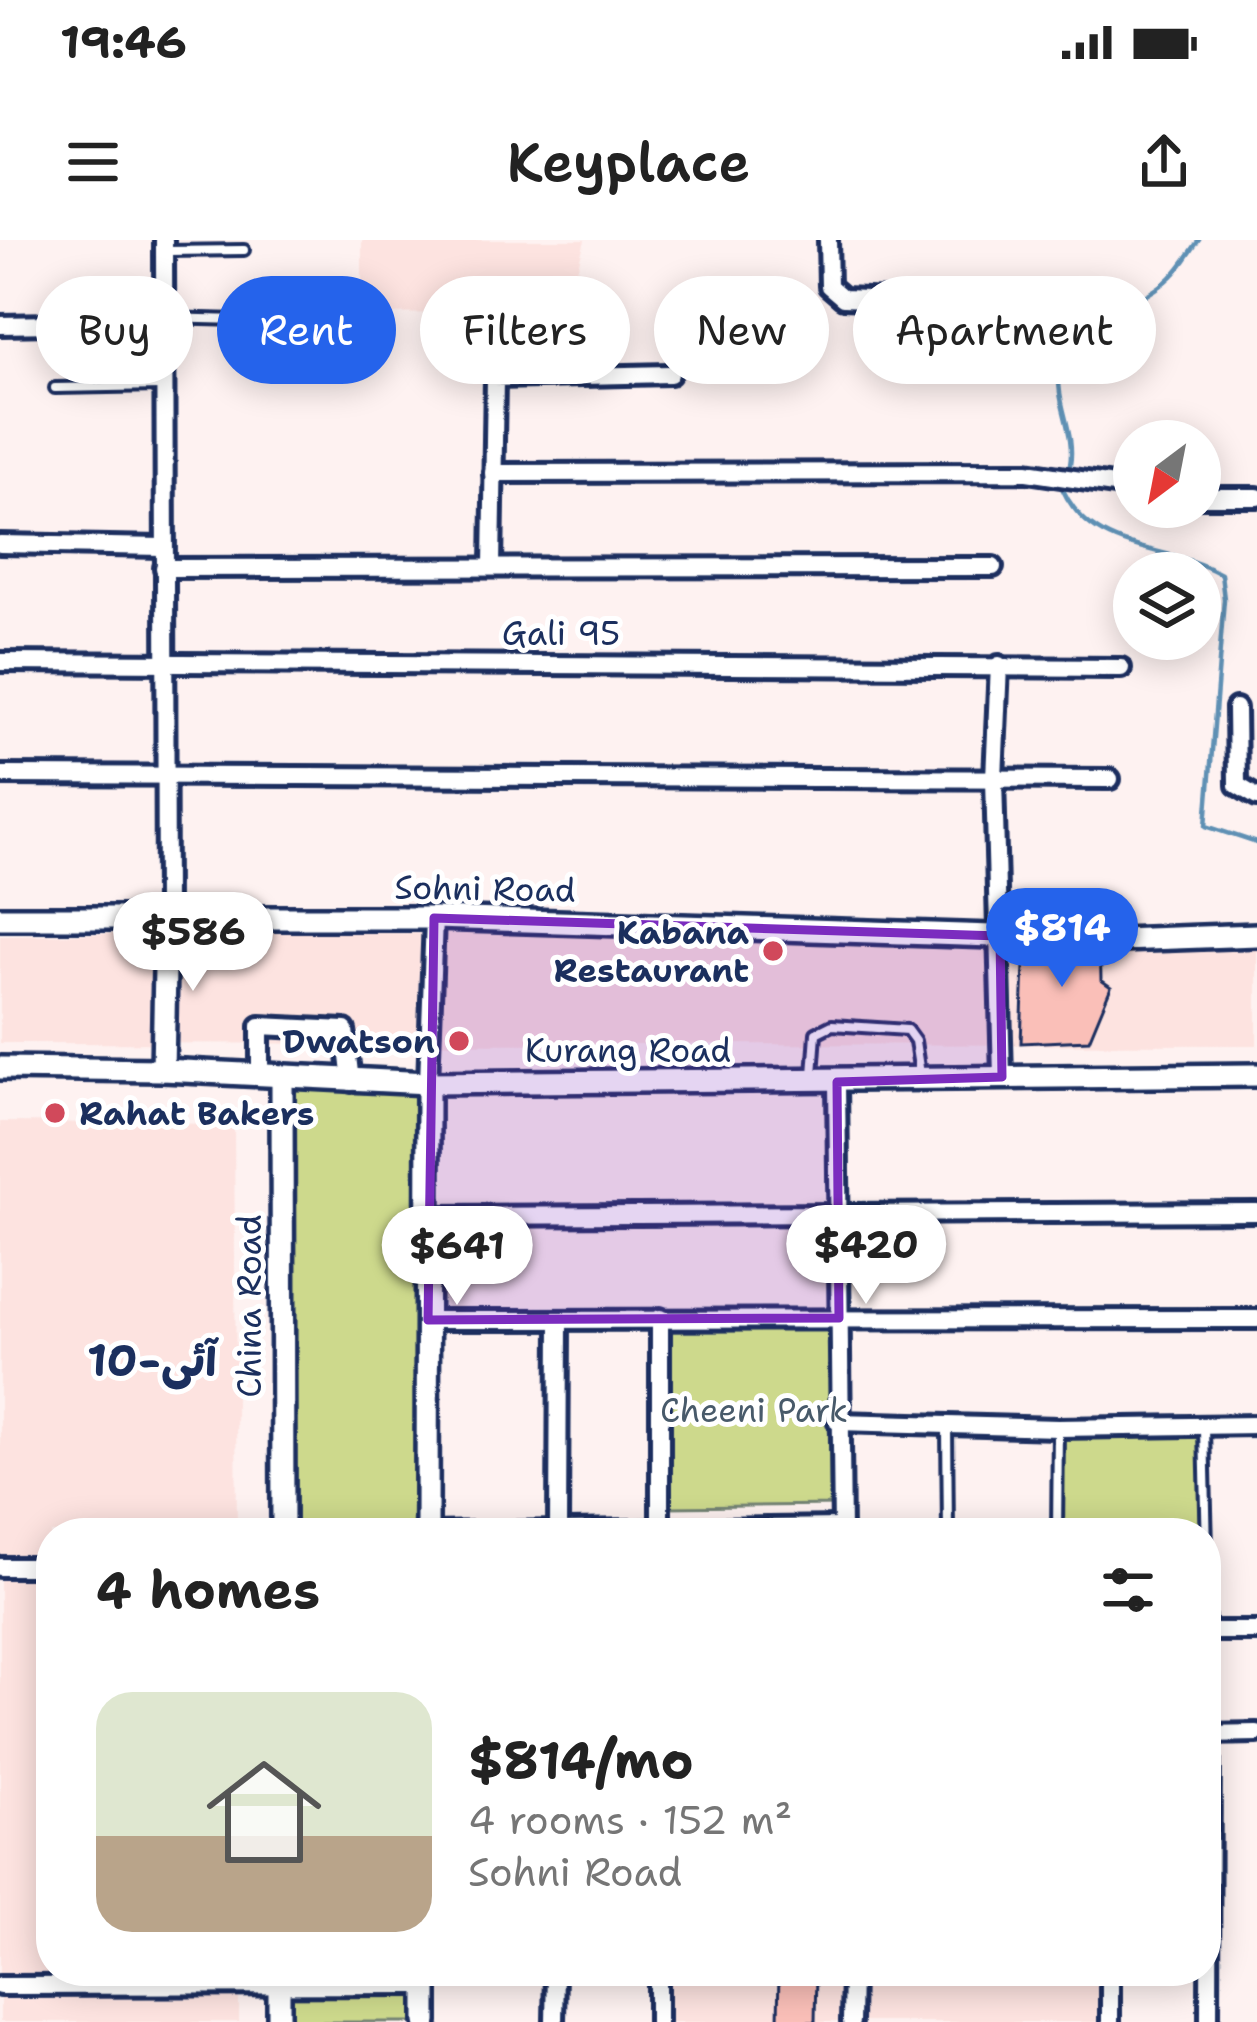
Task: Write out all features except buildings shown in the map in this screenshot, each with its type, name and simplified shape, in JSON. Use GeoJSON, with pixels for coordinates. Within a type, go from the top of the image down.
{"type":"FeatureCollection","features":[{"type":"Feature","properties":{"kind":"street"},"geometry":{"type":"LineString","coordinates":[[828,240],[829,286],[843,298],[853,298]]}},
{"type":"Feature","properties":{"kind":"street"},"geometry":{"type":"LineString","coordinates":[[163,276],[164,246]]}},
{"type":"Feature","properties":{"kind":"street"},"geometry":{"type":"LineString","coordinates":[[0,325],[36,324]]}},
{"type":"Feature","properties":{"kind":"street"},"geometry":{"type":"LineString","coordinates":[[492,566],[494,378],[654,374]]}},
{"type":"Feature","properties":{"kind":"street"},"geometry":{"type":"LineString","coordinates":[[162,386],[164,1070]]}},
{"type":"Feature","properties":{"kind":"street"},"geometry":{"type":"LineString","coordinates":[[493,472],[1027,472],[1113,485]]}},
{"type":"Feature","properties":{"kind":"street"},"geometry":{"type":"LineString","coordinates":[[1221,497],[1257,497]]}},
{"type":"Feature","properties":{"kind":"street"},"geometry":{"type":"LineString","coordinates":[[0,544],[163,547]]}},
{"type":"Feature","properties":{"kind":"street"},"geometry":{"type":"LineString","coordinates":[[164,568],[993,568]]}},
{"type":"Feature","properties":{"kind":"street","name":"Gali 95"},"geometry":{"type":"LineString","coordinates":[[0,662],[1121,668]]}},
{"type":"Feature","properties":{"kind":"street"},"geometry":{"type":"LineString","coordinates":[[999,665],[994,778],[1002,1077]]}},
{"type":"Feature","properties":{"kind":"street"},"geometry":{"type":"LineString","coordinates":[[1236,708],[1238,785],[1257,797]]}},
{"type":"Feature","properties":{"kind":"street"},"geometry":{"type":"LineString","coordinates":[[0,775],[1110,778]]}},
{"type":"Feature","properties":{"kind":"street","name":"Sohni Road"},"geometry":{"type":"LineString","coordinates":[[0,918],[434,918],[1120,940],[1257,935]]}},
{"type":"Feature","properties":{"kind":"street"},"geometry":{"type":"LineString","coordinates":[[427,1518],[428,1083],[434,918]]}},
{"type":"Feature","properties":{"kind":"street"},"geometry":{"type":"LineString","coordinates":[[271,1078],[260,1026],[345,1030],[350,1082]]}},
{"type":"Feature","properties":{"kind":"street","name":"Kurang Road"},"geometry":{"type":"LineString","coordinates":[[0,1068],[164,1070],[428,1083],[1257,1075]]}},
{"type":"Feature","properties":{"kind":"street","name":"China Road"},"geometry":{"type":"LineString","coordinates":[[271,1078],[283,1518]]}},
{"type":"Feature","properties":{"kind":"street"},"geometry":{"type":"LineString","coordinates":[[825,1082],[840,1212],[842,1518]]}},
{"type":"Feature","properties":{"kind":"street"},"geometry":{"type":"LineString","coordinates":[[430,1216],[1257,1212]]}},
{"type":"Feature","properties":{"kind":"street"},"geometry":{"type":"LineString","coordinates":[[660,1518],[661,1318]]}},
{"type":"Feature","properties":{"kind":"street"},"geometry":{"type":"LineString","coordinates":[[428,1320],[1257,1319]]}},
{"type":"Feature","properties":{"kind":"street"},"geometry":{"type":"LineString","coordinates":[[558,1518],[559,1320]]}},
{"type":"Feature","properties":{"kind":"street"},"geometry":{"type":"LineString","coordinates":[[838,1422],[1058,1428],[1257,1425]]}},
{"type":"Feature","properties":{"kind":"street"},"geometry":{"type":"LineString","coordinates":[[0,1567],[36,1567]]}},
{"type":"Feature","properties":{"kind":"street"},"geometry":{"type":"LineString","coordinates":[[1221,1631],[1257,1631]]}},
{"type":"Feature","properties":{"kind":"street"},"geometry":{"type":"LineString","coordinates":[[1221,1733],[1257,1733]]}},
{"type":"Feature","properties":{"kind":"street"},"geometry":{"type":"LineString","coordinates":[[0,1986],[36,1985]]}},
{"type":"Feature","properties":{"kind":"street"},"geometry":{"type":"LineString","coordinates":[[279,1986],[279,2022]]}},
{"type":"Feature","properties":{"kind":"street"},"geometry":{"type":"LineString","coordinates":[[426,1986],[426,2022]]}},
{"type":"Feature","properties":{"kind":"street"},"geometry":{"type":"LineString","coordinates":[[554,2022],[555,1986]]}},
{"type":"Feature","properties":{"kind":"street"},"geometry":{"type":"LineString","coordinates":[[658,1986],[658,2022]]}},
{"type":"Feature","properties":{"kind":"street"},"geometry":{"type":"LineString","coordinates":[[851,2022],[852,1986]]}},
{"type":"Feature","properties":{"kind":"street"},"geometry":{"type":"LineString","coordinates":[[1110,1986],[1110,2022]]}},
{"type":"Feature","properties":{"kind":"street"},"geometry":{"type":"LineString","coordinates":[[1209,1986],[1209,2022]]}},
{"type":"Feature","properties":{"kind":"lane"},"geometry":{"type":"LineString","coordinates":[[164,246],[244,250]]}},
{"type":"Feature","properties":{"kind":"lane"},"geometry":{"type":"LineString","coordinates":[[55,388],[162,386]]}},
{"type":"Feature","properties":{"kind":"lane"},"geometry":{"type":"LineString","coordinates":[[825,1082],[816,1033],[832,1025],[907,1030],[915,1041],[921,1080]]}},
{"type":"Feature","properties":{"kind":"lane"},"geometry":{"type":"LineString","coordinates":[[1204,1426],[1205,1518]]}},
{"type":"Feature","properties":{"kind":"lane"},"geometry":{"type":"LineString","coordinates":[[947,1427],[948,1518]]}},
{"type":"Feature","properties":{"kind":"lane"},"geometry":{"type":"LineString","coordinates":[[1057,1518],[1058,1428]]}},
{"type":"Feature","properties":{"kind":"highlighted area"},"geometry":{"type":"Polygon","coordinates":[[[434,918],[1000,936],[1002,1077],[837,1082],[839,1318],[428,1320],[434,918]]]}},
{"type":"Feature","properties":{"kind":"shaded area"},"geometry":{"type":"Polygon","coordinates":[[[362,240],[585,240],[576,276],[420,276],[420,313],[396,314],[396,276],[362,276],[362,240]]]}},
{"type":"Feature","properties":{"kind":"shaded area"},"geometry":{"type":"Polygon","coordinates":[[[239,932],[1257,940],[1257,1045],[0,1043],[0,935],[239,932]]]}},
{"type":"Feature","properties":{"kind":"shaded area"},"geometry":{"type":"Polygon","coordinates":[[[0,1122],[234,1124],[237,1518],[36,1518],[36,1986],[239,1986],[239,2022],[0,2022],[0,1122]]]}},
{"type":"Feature","properties":{"kind":"shaded area"},"geometry":{"type":"Polygon","coordinates":[[[664,1986],[847,1986],[846,2022],[663,2022],[664,1986]]]}},
{"type":"Feature","properties":{"kind":"shaded area"},"geometry":{"type":"Polygon","coordinates":[[[858,1986],[1104,1986],[1103,2022],[857,2022],[858,1986]]]}},
{"type":"Feature","properties":{"kind":"green space"},"geometry":{"type":"Polygon","coordinates":[[[291,1086],[418,1089],[413,1518],[293,1518],[291,1086]]]}},
{"type":"Feature","properties":{"kind":"green space","name":"Cheeni Park"},"geometry":{"type":"Polygon","coordinates":[[[844,1315],[842,1505],[667,1507],[662,1316],[844,1315]]]}},
{"type":"Feature","properties":{"kind":"green space"},"geometry":{"type":"Polygon","coordinates":[[[1061,1423],[1207,1423],[1206,1518],[1060,1518],[1061,1423]]]}},
{"type":"Feature","properties":{"kind":"green space"},"geometry":{"type":"Polygon","coordinates":[[[285,1986],[420,1986],[419,2022],[286,2022],[285,1986]]]}},
{"type":"Feature","properties":{"kind":"waterway"},"geometry":{"type":"LineString","coordinates":[[1070,465],[1059,379],[1066,349],[1091,324],[1171,277],[1199,240]]}},
{"type":"Feature","properties":{"kind":"waterway"},"geometry":{"type":"LineString","coordinates":[[1062,488],[1075,510],[1111,537],[1221,574],[1224,599],[1206,826],[1257,843]]}},
{"type":"Feature","properties":{"kind":"place","name":"Kabana Restaurant"},"geometry":{"type":"Point","coordinates":[773,951]}},
{"type":"Feature","properties":{"kind":"place","name":"Dwatson"},"geometry":{"type":"Point","coordinates":[459,1041]}},
{"type":"Feature","properties":{"kind":"place","name":"Rahat Bakers"},"geometry":{"type":"Point","coordinates":[55,1113]}},
{"type":"Feature","properties":{"kind":"district","name":"آئی-10"},"geometry":{"type":"Point","coordinates":[152,1360]}}]}
